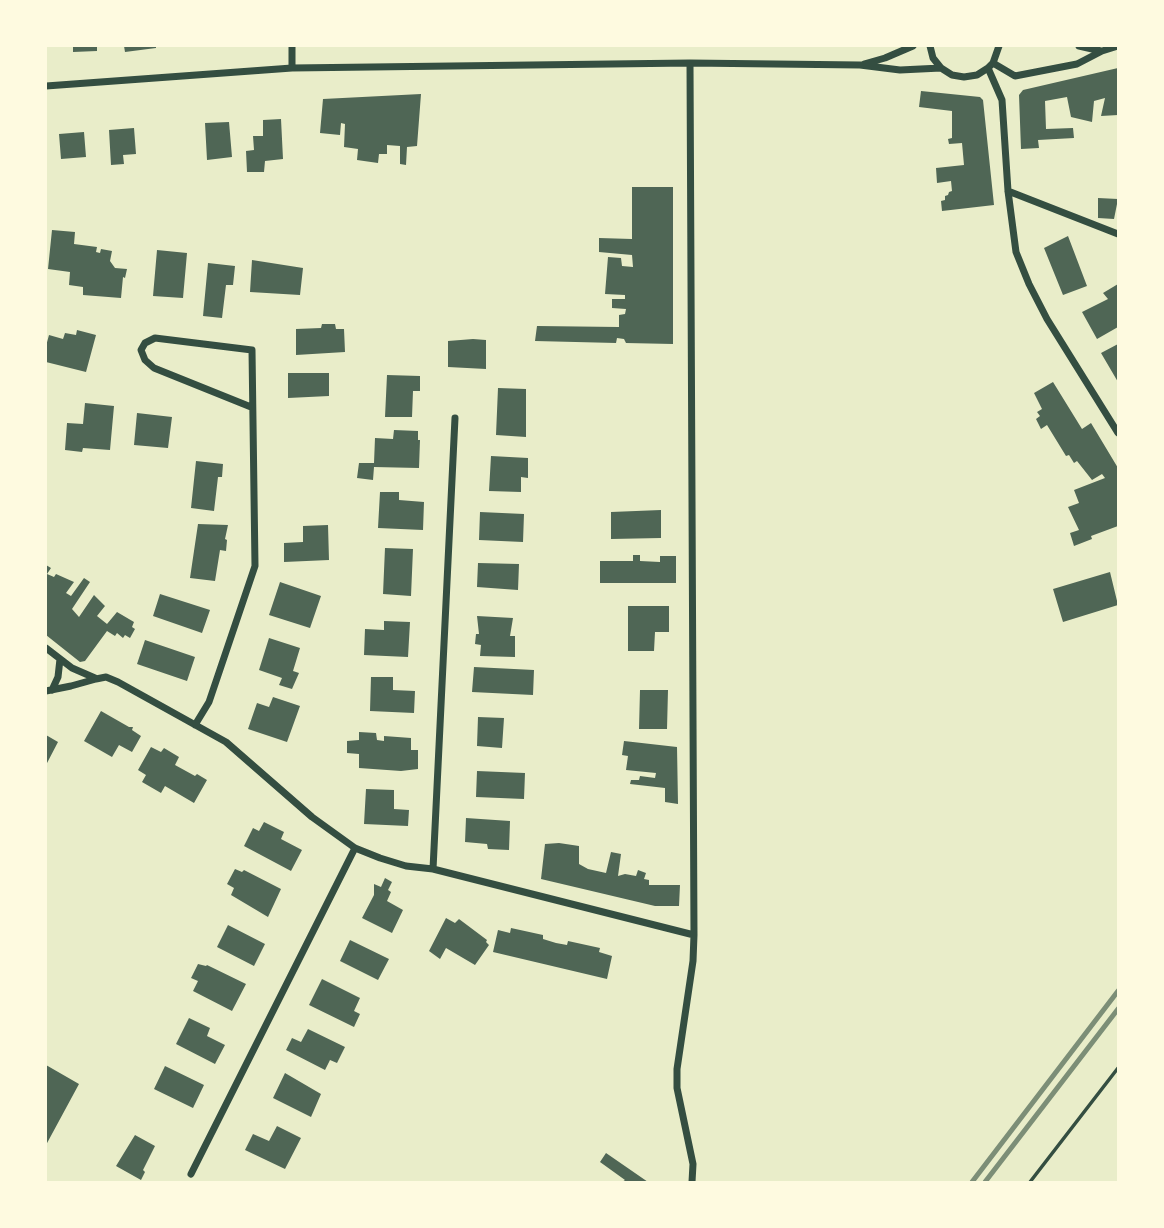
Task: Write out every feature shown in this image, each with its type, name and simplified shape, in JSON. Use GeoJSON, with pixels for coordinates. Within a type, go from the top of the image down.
{"type":"FeatureCollection","features":[{"type":"Feature","properties":{"kind":"street"},"geometry":{"type":"LineString","coordinates":[[292,46],[292,68]]}},
{"type":"Feature","properties":{"kind":"street"},"geometry":{"type":"LineString","coordinates":[[860,65],[913,46]]}},
{"type":"Feature","properties":{"kind":"street"},"geometry":{"type":"LineString","coordinates":[[930,46],[933,58],[941,68],[952,75],[964,77],[977,75],[991,65],[999,46]]}},
{"type":"Feature","properties":{"kind":"street"},"geometry":{"type":"LineString","coordinates":[[1079,46],[1102,51]]}},
{"type":"Feature","properties":{"kind":"street"},"geometry":{"type":"LineString","coordinates":[[991,65],[1016,76],[1077,64],[1118,46]]}},
{"type":"Feature","properties":{"kind":"street"},"geometry":{"type":"LineString","coordinates":[[690,63],[694,936],[693,961],[677,1069],[677,1088],[693,1164],[692,1182]]}},
{"type":"Feature","properties":{"kind":"street"},"geometry":{"type":"LineString","coordinates":[[46,86],[292,68],[690,63],[860,65],[900,70],[941,68]]}},
{"type":"Feature","properties":{"kind":"street"},"geometry":{"type":"LineString","coordinates":[[991,65],[1002,100],[1008,191],[1016,252],[1047,319],[1118,433]]}},
{"type":"Feature","properties":{"kind":"street"},"geometry":{"type":"LineString","coordinates":[[1008,191],[1118,234]]}},
{"type":"Feature","properties":{"kind":"street"},"geometry":{"type":"LineString","coordinates":[[195,725],[209,702],[255,566],[251,350],[155,338],[145,343],[141,350],[145,360],[154,368],[251,407]]}},
{"type":"Feature","properties":{"kind":"street"},"geometry":{"type":"LineString","coordinates":[[433,869],[455,418]]}},
{"type":"Feature","properties":{"kind":"street"},"geometry":{"type":"LineString","coordinates":[[46,648],[81,673],[96,678]]}},
{"type":"Feature","properties":{"kind":"street"},"geometry":{"type":"LineString","coordinates":[[49,691],[58,677],[60,659]]}},
{"type":"Feature","properties":{"kind":"street"},"geometry":{"type":"LineString","coordinates":[[49,691],[96,678],[106,677],[118,682],[226,742],[312,817],[355,848],[406,866],[433,869],[694,936]]}},
{"type":"Feature","properties":{"kind":"street"},"geometry":{"type":"LineString","coordinates":[[191,1174],[355,848]]}},
{"type":"Feature","properties":{"kind":"path"},"geometry":{"type":"LineString","coordinates":[[1031,1182],[1118,1068]]}},
{"type":"Feature","properties":{"kind":"building"},"geometry":{"type":"Polygon","coordinates":[[[73,46],[97,46],[97,51],[73,52],[73,46]]]}},
{"type":"Feature","properties":{"kind":"building"},"geometry":{"type":"Polygon","coordinates":[[[124,46],[156,46],[156,48],[125,52],[124,46]]]}},
{"type":"Feature","properties":{"kind":"building"},"geometry":{"type":"Polygon","coordinates":[[[1118,68],[1118,115],[1101,116],[1105,98],[1094,101],[1092,122],[1071,117],[1067,97],[1045,101],[1046,129],[1073,128],[1074,138],[1038,140],[1039,148],[1021,149],[1019,95],[1023,90],[1118,68]]]}},
{"type":"Feature","properties":{"kind":"building"},"geometry":{"type":"Polygon","coordinates":[[[921,91],[980,97],[983,100],[994,205],[942,211],[941,201],[952,191],[951,181],[937,183],[936,168],[964,165],[962,143],[949,144],[948,139],[952,138],[952,111],[919,107],[921,91]]]}},
{"type":"Feature","properties":{"kind":"building"},"geometry":{"type":"Polygon","coordinates":[[[421,94],[417,146],[407,147],[406,165],[400,164],[400,146],[387,145],[387,154],[379,154],[378,163],[357,160],[358,149],[344,147],[345,124],[341,123],[340,135],[320,133],[323,99],[421,94]]]}},
{"type":"Feature","properties":{"kind":"building"},"geometry":{"type":"Polygon","coordinates":[[[281,119],[283,159],[265,161],[264,172],[247,172],[246,151],[254,150],[253,136],[263,136],[263,120],[281,119]]]}},
{"type":"Feature","properties":{"kind":"building"},"geometry":{"type":"Polygon","coordinates":[[[229,122],[232,157],[207,160],[205,123],[229,122]]]}},
{"type":"Feature","properties":{"kind":"building"},"geometry":{"type":"Polygon","coordinates":[[[134,128],[136,154],[123,155],[124,164],[111,165],[109,130],[134,128]]]}},
{"type":"Feature","properties":{"kind":"building"},"geometry":{"type":"Polygon","coordinates":[[[84,132],[86,157],[61,159],[59,134],[84,132]]]}},
{"type":"Feature","properties":{"kind":"building"},"geometry":{"type":"Polygon","coordinates":[[[632,187],[673,187],[673,344],[626,343],[624,339],[617,338],[616,343],[535,341],[537,326],[619,327],[619,315],[625,314],[626,309],[612,308],[612,299],[625,299],[625,295],[605,294],[608,257],[621,258],[622,266],[633,267],[632,255],[599,252],[599,238],[632,239],[632,187]]]}},
{"type":"Feature","properties":{"kind":"building"},"geometry":{"type":"Polygon","coordinates":[[[1098,198],[1118,199],[1114,219],[1098,218],[1098,198]]]}},
{"type":"Feature","properties":{"kind":"building"},"geometry":{"type":"Polygon","coordinates":[[[52,230],[75,232],[74,244],[97,247],[96,252],[100,253],[101,249],[112,251],[110,261],[115,268],[127,269],[125,278],[123,277],[121,298],[83,295],[83,287],[69,285],[70,272],[48,269],[52,230]]]}},
{"type":"Feature","properties":{"kind":"building"},"geometry":{"type":"Polygon","coordinates":[[[1068,236],[1087,286],[1063,295],[1044,248],[1068,236]]]}},
{"type":"Feature","properties":{"kind":"building"},"geometry":{"type":"Polygon","coordinates":[[[157,250],[187,253],[183,298],[153,296],[157,250]]]}},
{"type":"Feature","properties":{"kind":"building"},"geometry":{"type":"Polygon","coordinates":[[[252,260],[303,268],[300,295],[250,292],[252,260]]]}},
{"type":"Feature","properties":{"kind":"building"},"geometry":{"type":"Polygon","coordinates":[[[208,263],[235,266],[233,285],[226,285],[222,318],[203,316],[208,263]]]}},
{"type":"Feature","properties":{"kind":"building"},"geometry":{"type":"Polygon","coordinates":[[[1118,284],[1118,327],[1097,339],[1082,312],[1108,299],[1103,293],[1118,284]]]}},
{"type":"Feature","properties":{"kind":"building"},"geometry":{"type":"Polygon","coordinates":[[[322,324],[335,324],[336,329],[344,329],[345,352],[296,355],[296,329],[321,328],[322,324]]]}},
{"type":"Feature","properties":{"kind":"building"},"geometry":{"type":"Polygon","coordinates":[[[77,330],[96,335],[86,372],[46,362],[49,335],[63,339],[65,333],[76,335],[77,330]]]}},
{"type":"Feature","properties":{"kind":"building"},"geometry":{"type":"Polygon","coordinates":[[[486,340],[486,369],[448,367],[448,341],[486,340]]]}},
{"type":"Feature","properties":{"kind":"building"},"geometry":{"type":"Polygon","coordinates":[[[1118,344],[1118,382],[1101,353],[1118,344]]]}},
{"type":"Feature","properties":{"kind":"building"},"geometry":{"type":"Polygon","coordinates":[[[288,373],[329,373],[329,396],[288,398],[288,373]]]}},
{"type":"Feature","properties":{"kind":"building"},"geometry":{"type":"Polygon","coordinates":[[[387,375],[420,376],[420,391],[413,391],[412,417],[385,417],[387,375]]]}},
{"type":"Feature","properties":{"kind":"building"},"geometry":{"type":"Polygon","coordinates":[[[1053,382],[1082,429],[1091,423],[1118,468],[1118,526],[1074,546],[1070,533],[1079,530],[1068,507],[1079,503],[1074,490],[1105,478],[1102,474],[1092,480],[1077,461],[1074,463],[1069,455],[1066,456],[1047,425],[1041,429],[1036,419],[1040,416],[1037,412],[1042,409],[1034,393],[1053,382]]]}},
{"type":"Feature","properties":{"kind":"building"},"geometry":{"type":"Polygon","coordinates":[[[498,388],[526,389],[526,437],[496,435],[498,388]]]}},
{"type":"Feature","properties":{"kind":"building"},"geometry":{"type":"Polygon","coordinates":[[[85,403],[114,406],[110,450],[65,450],[67,423],[83,424],[85,403]]]}},
{"type":"Feature","properties":{"kind":"building"},"geometry":{"type":"Polygon","coordinates":[[[137,413],[172,417],[168,448],[134,445],[137,413]]]}},
{"type":"Feature","properties":{"kind":"building"},"geometry":{"type":"Polygon","coordinates":[[[394,430],[418,431],[419,468],[374,467],[373,480],[357,478],[359,463],[374,463],[375,438],[393,439],[394,430]]]}},
{"type":"Feature","properties":{"kind":"building"},"geometry":{"type":"Polygon","coordinates":[[[491,456],[528,458],[528,478],[521,477],[521,492],[489,491],[491,456]]]}},
{"type":"Feature","properties":{"kind":"building"},"geometry":{"type":"Polygon","coordinates":[[[196,461],[223,464],[222,477],[218,477],[214,511],[191,508],[196,461]]]}},
{"type":"Feature","properties":{"kind":"building"},"geometry":{"type":"Polygon","coordinates":[[[380,492],[399,492],[399,500],[424,502],[423,530],[378,528],[380,492]]]}},
{"type":"Feature","properties":{"kind":"building"},"geometry":{"type":"Polygon","coordinates":[[[661,510],[661,538],[611,539],[611,512],[661,510]]]}},
{"type":"Feature","properties":{"kind":"building"},"geometry":{"type":"Polygon","coordinates":[[[480,512],[524,514],[523,542],[479,540],[480,512]]]}},
{"type":"Feature","properties":{"kind":"building"},"geometry":{"type":"Polygon","coordinates":[[[198,524],[228,525],[226,551],[220,550],[215,581],[190,578],[198,524]]]}},
{"type":"Feature","properties":{"kind":"building"},"geometry":{"type":"Polygon","coordinates":[[[328,525],[329,560],[284,562],[284,543],[303,542],[303,526],[328,525]]]}},
{"type":"Feature","properties":{"kind":"building"},"geometry":{"type":"Polygon","coordinates":[[[385,548],[413,549],[411,596],[383,594],[385,548]]]}},
{"type":"Feature","properties":{"kind":"building"},"geometry":{"type":"Polygon","coordinates":[[[633,555],[640,555],[640,561],[660,562],[660,556],[676,556],[676,583],[600,583],[600,561],[633,561],[633,555]]]}},
{"type":"Feature","properties":{"kind":"building"},"geometry":{"type":"Polygon","coordinates":[[[478,563],[519,564],[518,590],[477,587],[478,563]]]}},
{"type":"Feature","properties":{"kind":"building"},"geometry":{"type":"Polygon","coordinates":[[[46,565],[51,568],[47,574],[54,577],[56,574],[74,582],[66,593],[71,596],[84,578],[90,582],[72,609],[79,617],[94,595],[105,606],[97,616],[107,624],[117,612],[134,622],[132,627],[135,629],[130,638],[125,635],[123,638],[117,633],[115,636],[107,631],[85,661],[80,662],[46,635],[46,565]]]}},
{"type":"Feature","properties":{"kind":"building"},"geometry":{"type":"Polygon","coordinates":[[[1110,572],[1118,605],[1063,622],[1053,589],[1110,572]]]}},
{"type":"Feature","properties":{"kind":"building"},"geometry":{"type":"Polygon","coordinates":[[[280,582],[321,596],[310,628],[269,615],[280,582]]]}},
{"type":"Feature","properties":{"kind":"building"},"geometry":{"type":"Polygon","coordinates":[[[160,594],[210,610],[202,633],[153,616],[160,594]]]}},
{"type":"Feature","properties":{"kind":"building"},"geometry":{"type":"Polygon","coordinates":[[[628,606],[669,606],[669,632],[655,632],[654,651],[628,651],[628,606]]]}},
{"type":"Feature","properties":{"kind":"building"},"geometry":{"type":"Polygon","coordinates":[[[477,616],[513,618],[510,636],[515,636],[515,657],[480,656],[481,645],[475,644],[476,634],[479,634],[477,616]]]}},
{"type":"Feature","properties":{"kind":"building"},"geometry":{"type":"Polygon","coordinates":[[[384,621],[410,622],[408,657],[364,655],[365,629],[384,630],[384,621]]]}},
{"type":"Feature","properties":{"kind":"building"},"geometry":{"type":"Polygon","coordinates":[[[269,638],[300,648],[293,671],[299,673],[292,689],[279,685],[282,678],[259,670],[269,638]]]}},
{"type":"Feature","properties":{"kind":"building"},"geometry":{"type":"Polygon","coordinates":[[[145,640],[195,657],[187,681],[137,664],[145,640]]]}},
{"type":"Feature","properties":{"kind":"building"},"geometry":{"type":"Polygon","coordinates":[[[474,667],[534,670],[533,695],[472,692],[474,667]]]}},
{"type":"Feature","properties":{"kind":"building"},"geometry":{"type":"Polygon","coordinates":[[[371,677],[393,677],[393,690],[415,691],[414,713],[370,711],[371,677]]]}},
{"type":"Feature","properties":{"kind":"building"},"geometry":{"type":"Polygon","coordinates":[[[640,690],[668,690],[667,729],[639,729],[640,690]]]}},
{"type":"Feature","properties":{"kind":"building"},"geometry":{"type":"Polygon","coordinates":[[[273,697],[300,706],[287,742],[248,729],[257,703],[269,707],[273,697]]]}},
{"type":"Feature","properties":{"kind":"building"},"geometry":{"type":"Polygon","coordinates":[[[101,711],[133,727],[132,730],[141,736],[132,752],[119,745],[112,757],[84,741],[101,711]]]}},
{"type":"Feature","properties":{"kind":"building"},"geometry":{"type":"Polygon","coordinates":[[[478,717],[504,718],[502,748],[477,746],[478,717]]]}},
{"type":"Feature","properties":{"kind":"building"},"geometry":{"type":"Polygon","coordinates":[[[359,732],[376,733],[377,740],[384,741],[384,736],[411,738],[411,750],[418,750],[418,769],[401,771],[359,768],[359,754],[347,753],[347,741],[359,740],[359,732]]]}},
{"type":"Feature","properties":{"kind":"building"},"geometry":{"type":"Polygon","coordinates":[[[46,735],[58,742],[46,765],[46,735]]]}},
{"type":"Feature","properties":{"kind":"building"},"geometry":{"type":"Polygon","coordinates":[[[624,741],[677,747],[678,804],[665,802],[665,788],[630,784],[631,780],[639,780],[640,776],[655,778],[656,773],[626,770],[628,756],[622,755],[624,741]]]}},
{"type":"Feature","properties":{"kind":"building"},"geometry":{"type":"Polygon","coordinates":[[[151,747],[161,752],[164,748],[179,757],[175,765],[207,780],[194,803],[165,786],[161,793],[142,782],[146,775],[138,770],[151,747]]]}},
{"type":"Feature","properties":{"kind":"building"},"geometry":{"type":"Polygon","coordinates":[[[477,771],[525,773],[524,799],[476,797],[477,771]]]}},
{"type":"Feature","properties":{"kind":"building"},"geometry":{"type":"Polygon","coordinates":[[[366,789],[394,790],[394,809],[409,810],[408,826],[364,824],[366,789]]]}},
{"type":"Feature","properties":{"kind":"building"},"geometry":{"type":"Polygon","coordinates":[[[466,818],[510,821],[509,850],[488,849],[487,844],[465,842],[466,818]]]}},
{"type":"Feature","properties":{"kind":"building"},"geometry":{"type":"Polygon","coordinates":[[[264,822],[284,832],[281,839],[302,850],[291,871],[244,846],[253,828],[259,831],[264,822]]]}},
{"type":"Feature","properties":{"kind":"building"},"geometry":{"type":"Polygon","coordinates":[[[545,844],[579,846],[579,864],[606,873],[611,852],[621,854],[618,876],[636,876],[638,870],[646,873],[644,879],[649,880],[649,885],[680,885],[679,906],[655,906],[541,879],[545,844]]]}},
{"type":"Feature","properties":{"kind":"building"},"geometry":{"type":"Polygon","coordinates":[[[235,869],[242,872],[244,870],[281,889],[268,917],[231,895],[234,888],[227,884],[235,869]]]}},
{"type":"Feature","properties":{"kind":"building"},"geometry":{"type":"Polygon","coordinates":[[[385,878],[392,882],[387,901],[403,910],[392,933],[362,918],[374,895],[374,884],[381,887],[385,878]]]}},
{"type":"Feature","properties":{"kind":"building"},"geometry":{"type":"Polygon","coordinates":[[[446,918],[455,923],[459,919],[487,940],[489,945],[475,965],[446,948],[440,959],[429,951],[446,918]]]}},
{"type":"Feature","properties":{"kind":"building"},"geometry":{"type":"Polygon","coordinates":[[[228,925],[265,944],[254,966],[217,947],[228,925]]]}},
{"type":"Feature","properties":{"kind":"building"},"geometry":{"type":"Polygon","coordinates":[[[511,928],[543,935],[543,939],[556,943],[567,945],[568,941],[600,948],[599,952],[612,956],[607,979],[493,952],[498,930],[510,933],[511,928]]]}},
{"type":"Feature","properties":{"kind":"building"},"geometry":{"type":"Polygon","coordinates":[[[350,940],[389,959],[378,980],[340,961],[350,940]]]}},
{"type":"Feature","properties":{"kind":"building"},"geometry":{"type":"Polygon","coordinates":[[[198,964],[207,965],[246,984],[232,1011],[193,991],[198,981],[191,978],[198,964]]]}},
{"type":"Feature","properties":{"kind":"building"},"geometry":{"type":"Polygon","coordinates":[[[322,979],[360,998],[354,1011],[360,1014],[354,1027],[309,1005],[322,979]]]}},
{"type":"Feature","properties":{"kind":"building"},"geometry":{"type":"Polygon","coordinates":[[[189,1018],[210,1028],[207,1036],[225,1045],[215,1064],[176,1044],[189,1018]]]}},
{"type":"Feature","properties":{"kind":"building"},"geometry":{"type":"Polygon","coordinates":[[[308,1029],[345,1047],[337,1063],[330,1060],[325,1070],[286,1050],[292,1038],[301,1042],[308,1029]]]}},
{"type":"Feature","properties":{"kind":"building"},"geometry":{"type":"Polygon","coordinates":[[[46,1065],[79,1084],[46,1145],[46,1065]]]}},
{"type":"Feature","properties":{"kind":"building"},"geometry":{"type":"Polygon","coordinates":[[[165,1066],[204,1085],[193,1108],[154,1089],[165,1066]]]}},
{"type":"Feature","properties":{"kind":"building"},"geometry":{"type":"Polygon","coordinates":[[[285,1073],[321,1094],[311,1117],[273,1098],[285,1073]]]}},
{"type":"Feature","properties":{"kind":"building"},"geometry":{"type":"Polygon","coordinates":[[[277,1126],[301,1138],[285,1169],[245,1150],[253,1134],[269,1141],[277,1126]]]}},
{"type":"Feature","properties":{"kind":"building"},"geometry":{"type":"Polygon","coordinates":[[[135,1135],[155,1146],[141,1180],[116,1166],[135,1135]]]}},
{"type":"Feature","properties":{"kind":"building"},"geometry":{"type":"Polygon","coordinates":[[[606,1153],[648,1182],[622,1182],[625,1180],[600,1162],[606,1153]]]}},
{"type":"Feature","properties":{"kind":"railway"},"geometry":{"type":"LineString","coordinates":[[972,1182],[1118,991]]}},
{"type":"Feature","properties":{"kind":"railway"},"geometry":{"type":"LineString","coordinates":[[985,1182],[1118,1009]]}}]}
